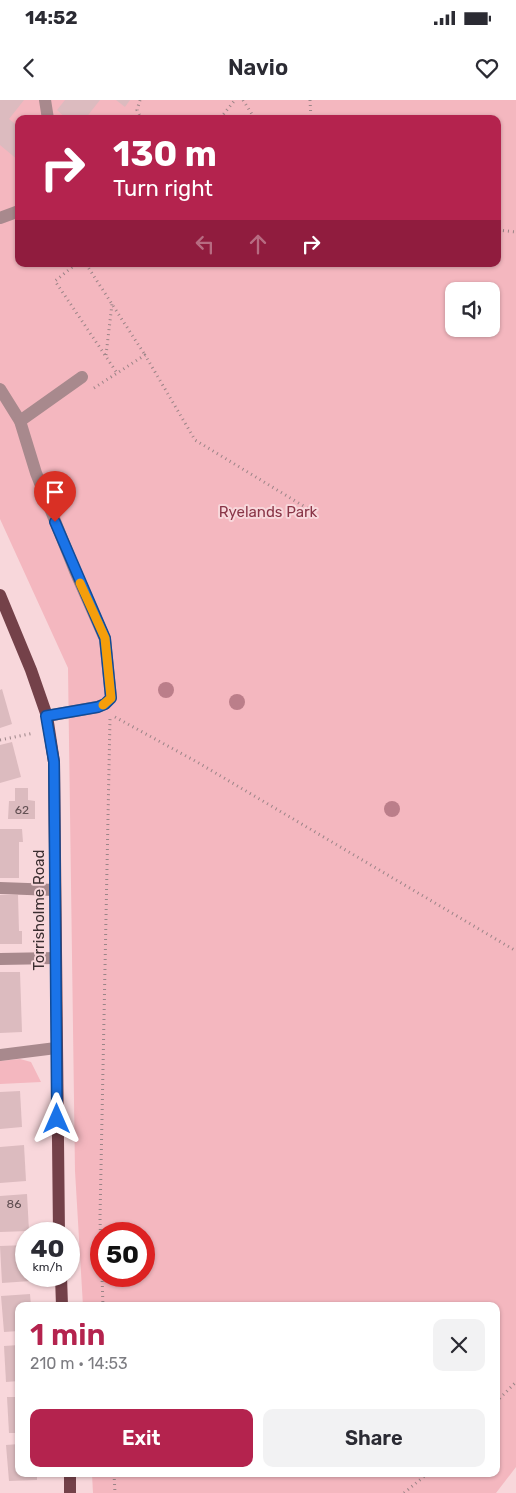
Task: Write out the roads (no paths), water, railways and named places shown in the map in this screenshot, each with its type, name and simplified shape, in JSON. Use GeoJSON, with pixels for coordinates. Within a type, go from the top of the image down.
{"type":"FeatureCollection","features":[{"type":"Feature","properties":{"kind":"main road","name":"Torrisholme Road"},"geometry":{"type":"LineString","coordinates":[[0,595],[31,670],[48,723],[54,762],[59,1222]]}},
{"type":"Feature","properties":{"kind":"main road"},"geometry":{"type":"LineString","coordinates":[[61,1287],[62,1302]]}},
{"type":"Feature","properties":{"kind":"main road"},"geometry":{"type":"LineString","coordinates":[[70,1477],[70,1493]]}},
{"type":"Feature","properties":{"kind":"street"},"geometry":{"type":"LineString","coordinates":[[45,100],[47,115]]}},
{"type":"Feature","properties":{"kind":"street"},"geometry":{"type":"LineString","coordinates":[[2,216],[15,212]]}},
{"type":"Feature","properties":{"kind":"street"},"geometry":{"type":"LineString","coordinates":[[20,421],[82,377]]}},
{"type":"Feature","properties":{"kind":"street"},"geometry":{"type":"LineString","coordinates":[[0,389],[20,421],[39,482],[75,571],[105,638],[111,698],[105,704],[98,707],[48,723]]}},
{"type":"Feature","properties":{"kind":"street"},"geometry":{"type":"LineString","coordinates":[[0,888],[55,890]]}},
{"type":"Feature","properties":{"kind":"street"},"geometry":{"type":"LineString","coordinates":[[0,959],[56,958]]}},
{"type":"Feature","properties":{"kind":"street"},"geometry":{"type":"LineString","coordinates":[[0,1055],[56,1048]]}},
{"type":"Feature","properties":{"kind":"park label","name":"Ryelands Park"},"geometry":{"type":"Point","coordinates":[268,512]}}]}
